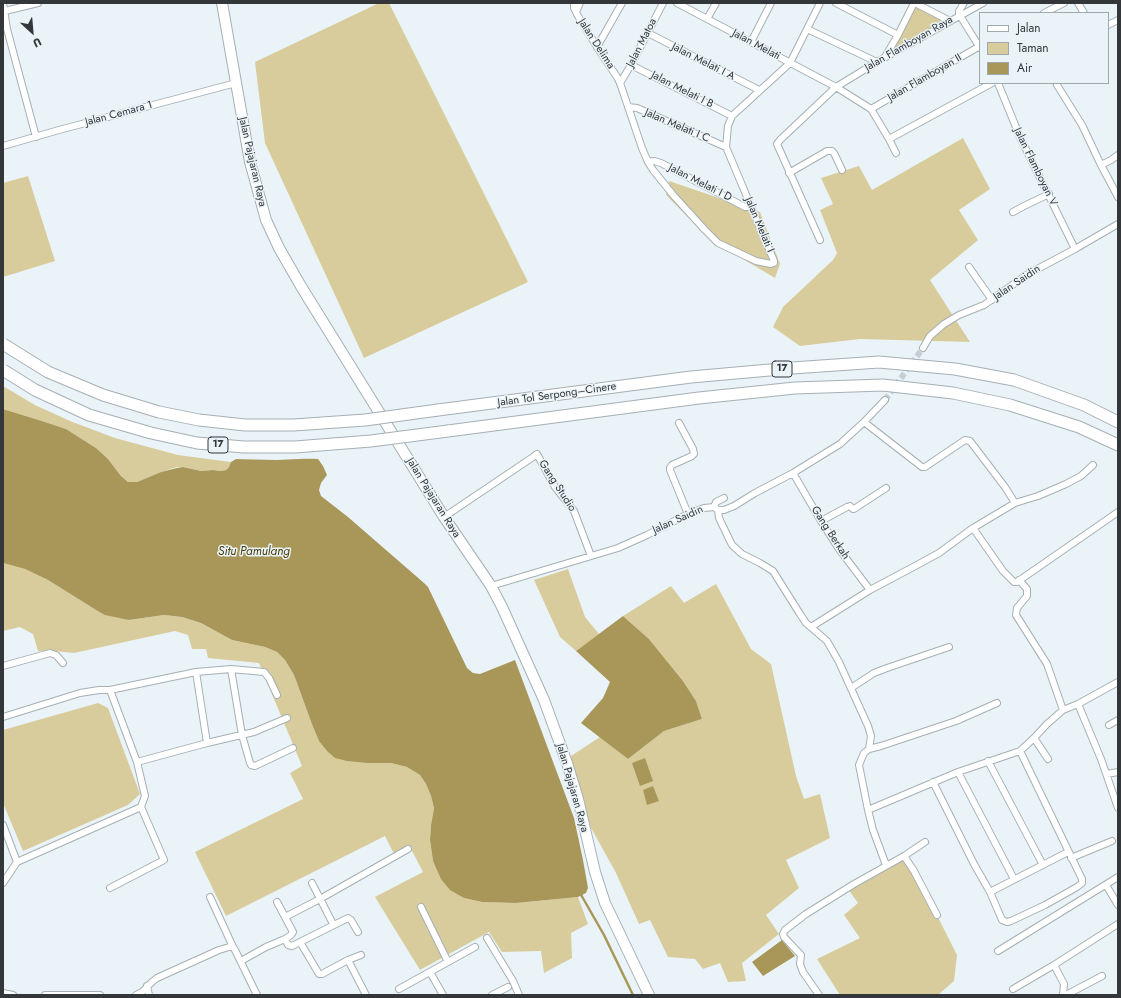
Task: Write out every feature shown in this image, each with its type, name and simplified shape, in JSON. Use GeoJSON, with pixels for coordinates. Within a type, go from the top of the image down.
{"type":"FeatureCollection","features":[{"type":"Feature","properties":{"kind":"highway","name":"Jalan Tol Serpong–Cinere"},"geometry":{"type":"LineString","coordinates":[[3,344],[48,372],[102,395],[159,412],[199,420],[245,425],[294,426],[365,420],[691,377],[879,362],[955,369],[1014,380],[1084,405],[1118,422]]}},
{"type":"Feature","properties":{"kind":"highway","name":"Jalan Tol Serpong–Cinere"},"geometry":{"type":"LineString","coordinates":[[3,370],[35,390],[89,415],[151,433],[197,443],[244,447],[295,447],[371,441],[699,398],[795,388],[883,385],[953,393],[1010,405],[1079,427],[1118,445]]}},
{"type":"Feature","properties":{"kind":"main road","name":"Jalan Pajajaran Raya"},"geometry":{"type":"LineString","coordinates":[[222,3],[252,170],[266,220],[279,248],[444,517],[491,586],[505,614],[544,700],[560,744],[578,799],[594,872],[605,903],[649,995]]}},
{"type":"Feature","properties":{"kind":"street"},"geometry":{"type":"LineString","coordinates":[[36,137],[4,8],[38,3]]}},
{"type":"Feature","properties":{"kind":"street","name":"Jalan Delima"},"geometry":{"type":"LineString","coordinates":[[574,3],[576,12],[620,83]]}},
{"type":"Feature","properties":{"kind":"street"},"geometry":{"type":"LineString","coordinates":[[576,12],[580,3]]}},
{"type":"Feature","properties":{"kind":"street"},"geometry":{"type":"LineString","coordinates":[[597,47],[622,3]]}},
{"type":"Feature","properties":{"kind":"street","name":"Jalan Matoa"},"geometry":{"type":"LineString","coordinates":[[620,83],[663,3]]}},
{"type":"Feature","properties":{"kind":"street","name":"Jalan Melati"},"geometry":{"type":"LineString","coordinates":[[677,3],[836,87],[871,109]]}},
{"type":"Feature","properties":{"kind":"street"},"geometry":{"type":"LineString","coordinates":[[707,19],[716,3]]}},
{"type":"Feature","properties":{"kind":"street"},"geometry":{"type":"LineString","coordinates":[[751,42],[771,3]]}},
{"type":"Feature","properties":{"kind":"street"},"geometry":{"type":"LineString","coordinates":[[732,116],[790,63],[820,3]]}},
{"type":"Feature","properties":{"kind":"street"},"geometry":{"type":"LineString","coordinates":[[836,3],[898,35]]}},
{"type":"Feature","properties":{"kind":"street"},"geometry":{"type":"LineString","coordinates":[[884,58],[898,35],[914,3],[950,20]]}},
{"type":"Feature","properties":{"kind":"street"},"geometry":{"type":"LineString","coordinates":[[964,3],[959,11],[960,15],[979,45]]}},
{"type":"Feature","properties":{"kind":"street","name":"Jalan Flamboyan Raya"},"geometry":{"type":"LineString","coordinates":[[789,173],[777,144],[836,87],[950,20],[983,3]]}},
{"type":"Feature","properties":{"kind":"street"},"geometry":{"type":"LineString","coordinates":[[1046,12],[1064,3]]}},
{"type":"Feature","properties":{"kind":"street"},"geometry":{"type":"LineString","coordinates":[[1078,3],[1083,12]]}},
{"type":"Feature","properties":{"kind":"street"},"geometry":{"type":"LineString","coordinates":[[807,29],[877,62]]}},
{"type":"Feature","properties":{"kind":"street","name":"Jalan Melati I A"},"geometry":{"type":"LineString","coordinates":[[648,33],[759,90]]}},
{"type":"Feature","properties":{"kind":"street","name":"Jalan Flamboyan II"},"geometry":{"type":"LineString","coordinates":[[871,109],[979,48]]}},
{"type":"Feature","properties":{"kind":"street","name":"Jalan Melati I B"},"geometry":{"type":"LineString","coordinates":[[631,65],[732,116]]}},
{"type":"Feature","properties":{"kind":"street","name":"Jalan Cemara 1"},"geometry":{"type":"LineString","coordinates":[[3,146],[236,83]]}},
{"type":"Feature","properties":{"kind":"street","name":"Jalan Melati I"},"geometry":{"type":"LineString","coordinates":[[620,83],[648,162],[674,196],[718,243],[756,261],[772,264],[774,261],[726,147],[728,126],[732,116]]}},
{"type":"Feature","properties":{"kind":"street"},"geometry":{"type":"LineString","coordinates":[[889,139],[990,84]]}},
{"type":"Feature","properties":{"kind":"street","name":"Jalan Flamboyan V"},"geometry":{"type":"LineString","coordinates":[[998,84],[1020,136],[1075,249]]}},
{"type":"Feature","properties":{"kind":"street"},"geometry":{"type":"LineString","coordinates":[[1057,85],[1082,126],[1118,196]]}},
{"type":"Feature","properties":{"kind":"street","name":"Jalan Melati I C"},"geometry":{"type":"LineString","coordinates":[[628,107],[637,108],[726,147]]}},
{"type":"Feature","properties":{"kind":"street"},"geometry":{"type":"LineString","coordinates":[[871,109],[896,153]]}},
{"type":"Feature","properties":{"kind":"street"},"geometry":{"type":"LineString","coordinates":[[820,240],[789,173],[827,151],[832,151],[834,153],[842,170]]}},
{"type":"Feature","properties":{"kind":"street"},"geometry":{"type":"LineString","coordinates":[[1101,165],[1118,155]]}},
{"type":"Feature","properties":{"kind":"street","name":"Jalan Melati I D"},"geometry":{"type":"LineString","coordinates":[[648,162],[654,161],[660,163],[746,207],[752,207]]}},
{"type":"Feature","properties":{"kind":"street"},"geometry":{"type":"LineString","coordinates":[[1013,212],[1048,194]]}},
{"type":"Feature","properties":{"kind":"street","name":"Jalan Saidin"},"geometry":{"type":"LineString","coordinates":[[924,348],[930,336],[944,324],[959,315],[984,305],[1028,274],[1118,224]]}},
{"type":"Feature","properties":{"kind":"street"},"geometry":{"type":"LineString","coordinates":[[969,266],[992,300]]}},
{"type":"Feature","properties":{"kind":"street","name":"Jalan Saidin"},"geometry":{"type":"LineString","coordinates":[[491,586],[618,548],[688,514],[710,506],[724,510],[734,506],[793,473],[840,444],[885,400]]}},
{"type":"Feature","properties":{"kind":"street"},"geometry":{"type":"LineString","coordinates":[[864,422],[922,467],[966,440],[970,441],[1005,487],[1015,503]]}},
{"type":"Feature","properties":{"kind":"street"},"geometry":{"type":"LineString","coordinates":[[679,423],[693,449],[694,454],[672,465],[670,470],[688,514]]}},
{"type":"Feature","properties":{"kind":"street","name":"Gang Studio"},"geometry":{"type":"LineString","coordinates":[[444,517],[537,454],[555,487],[574,511],[591,556]]}},
{"type":"Feature","properties":{"kind":"street"},"geometry":{"type":"LineString","coordinates":[[811,627],[870,590],[928,560],[972,528],[1015,503],[1038,496],[1066,484],[1081,476],[1093,465]]}},
{"type":"Feature","properties":{"kind":"street","name":"Gang Berkah"},"geometry":{"type":"LineString","coordinates":[[793,473],[821,522],[845,558],[870,590]]}},
{"type":"Feature","properties":{"kind":"street"},"geometry":{"type":"LineString","coordinates":[[821,522],[847,507],[850,506],[854,509],[886,488]]}},
{"type":"Feature","properties":{"kind":"street"},"geometry":{"type":"LineString","coordinates":[[724,498],[716,502],[716,508],[719,518],[732,545],[742,554],[773,571],[800,614],[811,627],[827,641],[839,662],[868,726],[871,736],[869,748],[864,753],[859,765],[873,830],[886,865]]}},
{"type":"Feature","properties":{"kind":"street"},"geometry":{"type":"LineString","coordinates":[[972,528],[1003,571],[1014,582],[1016,582],[1118,512]]}},
{"type":"Feature","properties":{"kind":"street"},"geometry":{"type":"LineString","coordinates":[[1019,580],[1027,589],[1028,596],[1017,608],[1016,615],[1048,664],[1063,710]]}},
{"type":"Feature","properties":{"kind":"street"},"geometry":{"type":"LineString","coordinates":[[851,688],[874,673],[949,647]]}},
{"type":"Feature","properties":{"kind":"street"},"geometry":{"type":"LineString","coordinates":[[3,666],[50,654],[56,655],[63,663]]}},
{"type":"Feature","properties":{"kind":"street"},"geometry":{"type":"LineString","coordinates":[[231,670],[242,735],[250,763],[254,766],[293,748]]}},
{"type":"Feature","properties":{"kind":"street"},"geometry":{"type":"LineString","coordinates":[[3,717],[80,693],[110,690],[196,672],[231,670],[264,672],[269,678],[277,695]]}},
{"type":"Feature","properties":{"kind":"street"},"geometry":{"type":"LineString","coordinates":[[196,672],[207,743]]}},
{"type":"Feature","properties":{"kind":"street"},"geometry":{"type":"LineString","coordinates":[[868,810],[958,772],[1020,751],[1063,710],[1078,704],[1118,682]]}},
{"type":"Feature","properties":{"kind":"street"},"geometry":{"type":"LineString","coordinates":[[110,690],[137,762],[145,796],[141,807],[164,860],[110,888]]}},
{"type":"Feature","properties":{"kind":"street"},"geometry":{"type":"LineString","coordinates":[[869,748],[881,746],[956,721],[997,703]]}},
{"type":"Feature","properties":{"kind":"street"},"geometry":{"type":"LineString","coordinates":[[1078,704],[1107,774],[1118,808]]}},
{"type":"Feature","properties":{"kind":"street"},"geometry":{"type":"LineString","coordinates":[[137,762],[254,732],[287,718]]}},
{"type":"Feature","properties":{"kind":"street"},"geometry":{"type":"LineString","coordinates":[[1109,725],[1118,720]]}},
{"type":"Feature","properties":{"kind":"street"},"geometry":{"type":"LineString","coordinates":[[1034,738],[1048,759]]}},
{"type":"Feature","properties":{"kind":"street"},"geometry":{"type":"LineString","coordinates":[[933,782],[974,864],[990,892],[1002,920],[1007,922],[1011,921],[1045,905],[1082,883],[1082,879],[1020,751]]}},
{"type":"Feature","properties":{"kind":"street"},"geometry":{"type":"LineString","coordinates":[[988,761],[1043,865]]}},
{"type":"Feature","properties":{"kind":"street"},"geometry":{"type":"LineString","coordinates":[[958,772],[1014,879]]}},
{"type":"Feature","properties":{"kind":"street"},"geometry":{"type":"LineString","coordinates":[[1107,774],[1118,772]]}},
{"type":"Feature","properties":{"kind":"street"},"geometry":{"type":"LineString","coordinates":[[3,883],[17,862],[141,807]]}},
{"type":"Feature","properties":{"kind":"street"},"geometry":{"type":"LineString","coordinates":[[3,825],[17,862]]}},
{"type":"Feature","properties":{"kind":"street"},"geometry":{"type":"LineString","coordinates":[[1072,858],[1112,841]]}},
{"type":"Feature","properties":{"kind":"street"},"geometry":{"type":"LineString","coordinates":[[819,995],[803,972],[800,964],[801,955],[784,937],[783,934],[785,930],[824,903],[925,842]]}},
{"type":"Feature","properties":{"kind":"street"},"geometry":{"type":"LineString","coordinates":[[285,917],[408,849]]}},
{"type":"Feature","properties":{"kind":"street"},"geometry":{"type":"LineString","coordinates":[[990,892],[1068,852]]}},
{"type":"Feature","properties":{"kind":"street"},"geometry":{"type":"LineString","coordinates":[[904,856],[911,865],[937,914]]}},
{"type":"Feature","properties":{"kind":"street"},"geometry":{"type":"LineString","coordinates":[[998,951],[1118,877]]}},
{"type":"Feature","properties":{"kind":"street"},"geometry":{"type":"LineString","coordinates":[[312,883],[332,922]]}},
{"type":"Feature","properties":{"kind":"street"},"geometry":{"type":"LineString","coordinates":[[1106,885],[1118,904]]}},
{"type":"Feature","properties":{"kind":"street"},"geometry":{"type":"LineString","coordinates":[[210,897],[233,948],[241,961],[257,995]]}},
{"type":"Feature","properties":{"kind":"street"},"geometry":{"type":"LineString","coordinates":[[241,961],[266,947],[285,939],[293,932],[277,902]]}},
{"type":"Feature","properties":{"kind":"street"},"geometry":{"type":"LineString","coordinates":[[421,907],[448,962]]}},
{"type":"Feature","properties":{"kind":"street"},"geometry":{"type":"LineString","coordinates":[[285,939],[288,945],[292,946],[348,918],[351,920],[358,932]]}},
{"type":"Feature","properties":{"kind":"street"},"geometry":{"type":"LineString","coordinates":[[1014,989],[1118,924]]}},
{"type":"Feature","properties":{"kind":"street"},"geometry":{"type":"LineString","coordinates":[[486,938],[513,981],[519,995]]}},
{"type":"Feature","properties":{"kind":"street"},"geometry":{"type":"LineString","coordinates":[[300,942],[319,974],[322,974],[361,955]]}},
{"type":"Feature","properties":{"kind":"street"},"geometry":{"type":"LineString","coordinates":[[136,995],[142,992],[157,978],[219,950],[229,947],[233,948]]}},
{"type":"Feature","properties":{"kind":"street"},"geometry":{"type":"LineString","coordinates":[[399,989],[475,947]]}},
{"type":"Feature","properties":{"kind":"street"},"geometry":{"type":"LineString","coordinates":[[348,960],[366,995]]}},
{"type":"Feature","properties":{"kind":"street"},"geometry":{"type":"LineString","coordinates":[[1054,965],[1064,984],[1064,995],[1102,976]]}},
{"type":"Feature","properties":{"kind":"street"},"geometry":{"type":"LineString","coordinates":[[430,972],[443,995]]}},
{"type":"Feature","properties":{"kind":"street"},"geometry":{"type":"LineString","coordinates":[[147,986],[149,995]]}},
{"type":"Feature","properties":{"kind":"street"},"geometry":{"type":"LineString","coordinates":[[492,995],[508,987]]}},
{"type":"Feature","properties":{"kind":"street"},"geometry":{"type":"LineString","coordinates":[[3,993],[13,995]]}},
{"type":"Feature","properties":{"kind":"street"},"geometry":{"type":"LineString","coordinates":[[45,995],[100,995]]}},
{"type":"Feature","properties":{"kind":"green space"},"geometry":{"type":"Polygon","coordinates":[[[379,3],[389,3],[528,282],[364,358],[265,143],[255,62],[379,3]]]}},
{"type":"Feature","properties":{"kind":"green space"},"geometry":{"type":"Polygon","coordinates":[[[917,4],[948,19],[890,51],[917,4]]]}},
{"type":"Feature","properties":{"kind":"green space"},"geometry":{"type":"Polygon","coordinates":[[[963,138],[990,189],[959,210],[978,240],[930,280],[970,342],[860,339],[800,346],[773,327],[783,307],[833,260],[837,253],[820,210],[833,204],[821,178],[859,166],[872,190],[963,138]]]}},
{"type":"Feature","properties":{"kind":"green space"},"geometry":{"type":"Polygon","coordinates":[[[28,176],[55,261],[3,277],[3,183],[28,176]]]}},
{"type":"Feature","properties":{"kind":"green space"},"geometry":{"type":"Polygon","coordinates":[[[669,181],[760,212],[780,264],[775,278],[711,240],[666,195],[669,181]]]}},
{"type":"Feature","properties":{"kind":"green space"},"geometry":{"type":"Polygon","coordinates":[[[3,386],[35,405],[70,421],[115,438],[178,455],[231,462],[226,470],[221,471],[201,471],[177,467],[137,482],[128,482],[96,448],[66,429],[3,409],[3,386]]]}},
{"type":"Feature","properties":{"kind":"green space"},"geometry":{"type":"Polygon","coordinates":[[[3,563],[25,569],[48,580],[96,610],[129,620],[164,615],[182,617],[201,623],[232,640],[265,647],[277,652],[285,660],[294,675],[319,741],[368,763],[391,763],[407,767],[420,775],[426,784],[434,808],[430,840],[433,861],[464,898],[482,902],[516,903],[578,897],[588,924],[571,933],[572,958],[544,973],[541,951],[502,952],[489,932],[420,970],[375,897],[423,872],[410,847],[394,854],[385,836],[226,916],[195,852],[303,799],[290,773],[302,766],[259,663],[208,658],[206,649],[192,649],[188,635],[175,631],[74,653],[38,651],[33,634],[20,627],[3,631],[3,563]]]}},
{"type":"Feature","properties":{"kind":"green space"},"geometry":{"type":"Polygon","coordinates":[[[568,569],[585,617],[599,634],[576,651],[560,637],[534,580],[568,569]]]}},
{"type":"Feature","properties":{"kind":"green space"},"geometry":{"type":"Polygon","coordinates":[[[716,584],[751,649],[771,664],[796,776],[804,799],[820,794],[830,838],[786,860],[799,888],[766,915],[779,934],[742,963],[746,981],[728,982],[720,963],[703,969],[695,959],[668,957],[650,920],[639,924],[616,873],[590,826],[568,758],[600,737],[628,759],[664,731],[702,719],[696,701],[683,681],[649,639],[623,616],[671,586],[684,603],[716,584]]]}},
{"type":"Feature","properties":{"kind":"green space"},"geometry":{"type":"Polygon","coordinates":[[[98,703],[108,708],[140,794],[128,805],[23,851],[3,803],[3,730],[98,703]]]}},
{"type":"Feature","properties":{"kind":"green space"},"geometry":{"type":"Polygon","coordinates":[[[905,852],[957,955],[954,981],[938,995],[840,995],[817,959],[860,938],[844,915],[858,903],[848,889],[905,852]]]}},
{"type":"Feature","properties":{"kind":"water","name":"Situ Pamulang"},"geometry":{"type":"Polygon","coordinates":[[[3,409],[66,429],[96,448],[128,482],[137,482],[161,472],[183,467],[201,471],[226,470],[231,462],[236,459],[318,459],[327,475],[321,483],[319,490],[321,496],[348,517],[428,587],[467,668],[473,673],[480,674],[515,660],[574,818],[588,888],[586,893],[578,897],[516,903],[482,902],[464,898],[450,890],[441,879],[433,861],[430,840],[434,808],[426,784],[420,775],[407,767],[391,763],[347,761],[335,758],[328,752],[319,741],[294,675],[285,660],[277,652],[265,647],[232,640],[201,623],[182,617],[164,615],[129,620],[105,615],[48,580],[25,569],[3,563],[3,409]]]}},
{"type":"Feature","properties":{"kind":"water"},"geometry":{"type":"Polygon","coordinates":[[[623,616],[649,639],[683,681],[696,701],[702,719],[664,731],[628,759],[581,723],[603,698],[610,682],[576,651],[623,616]]]}},
{"type":"Feature","properties":{"kind":"water"},"geometry":{"type":"Polygon","coordinates":[[[645,758],[653,781],[640,786],[632,763],[645,758]]]}},
{"type":"Feature","properties":{"kind":"water"},"geometry":{"type":"Polygon","coordinates":[[[653,786],[659,801],[647,805],[643,790],[653,786]]]}},
{"type":"Feature","properties":{"kind":"water"},"geometry":{"type":"Polygon","coordinates":[[[782,940],[795,956],[763,976],[752,962],[782,940]]]}},
{"type":"Feature","properties":{"kind":"pier"},"geometry":{"type":"Polygon","coordinates":[[[300,456],[320,458],[277,460],[232,459],[236,457],[300,456]]]}},
{"type":"Feature","properties":{"kind":"waterway"},"geometry":{"type":"LineString","coordinates":[[580,893],[604,935],[633,995]]}},
{"type":"Feature","properties":{"kind":"tunnel"},"geometry":{"type":"LineString","coordinates":[[885,400],[923,348]]}}]}
